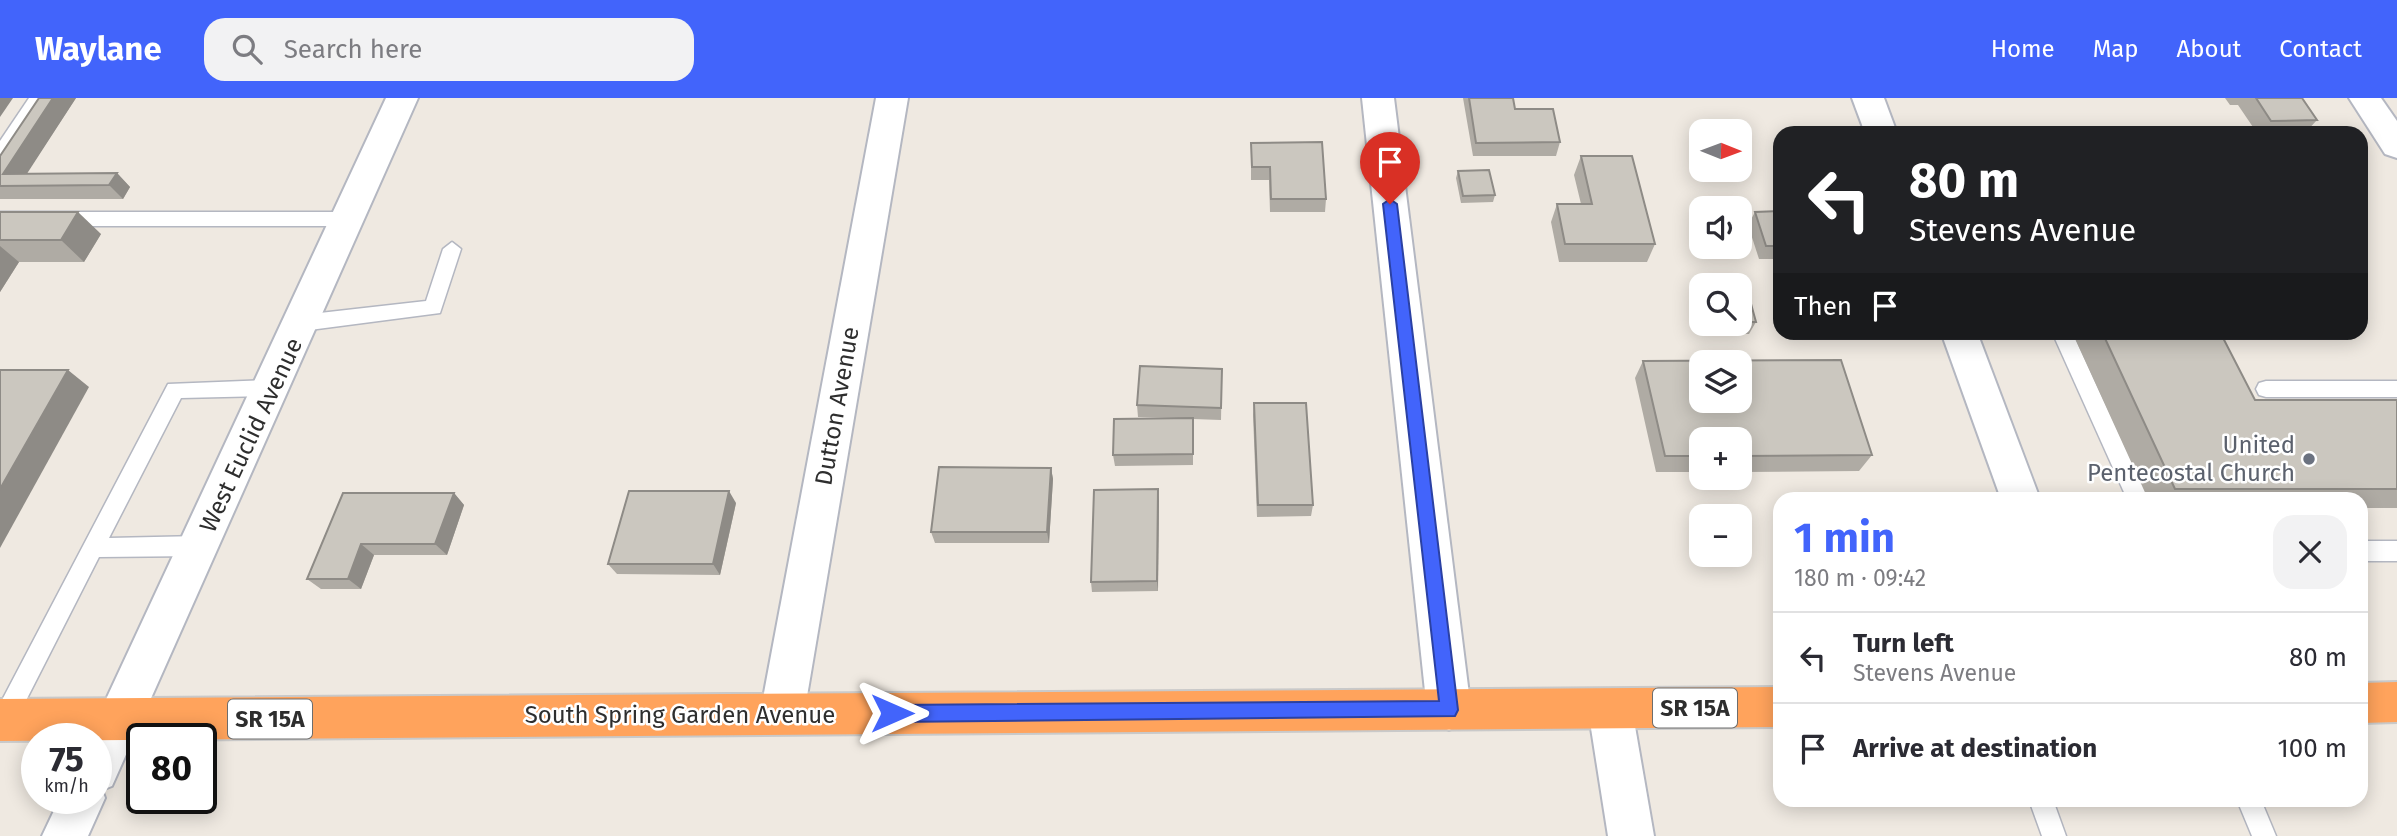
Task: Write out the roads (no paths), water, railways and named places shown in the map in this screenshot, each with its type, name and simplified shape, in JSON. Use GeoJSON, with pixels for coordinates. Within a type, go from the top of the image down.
{"type":"FeatureCollection","features":[{"type":"Feature","properties":{"kind":"highway"},"geometry":{"type":"LineString","coordinates":[[2368,703],[2397,702]]}},
{"type":"Feature","properties":{"kind":"highway","name":"South Spring Garden Avenue"},"geometry":{"type":"LineString","coordinates":[[2,720],[1773,707]]}},
{"type":"Feature","properties":{"kind":"street","name":"West Euclid Avenue"},"geometry":{"type":"LineString","coordinates":[[112,738],[402,98]]}},
{"type":"Feature","properties":{"kind":"street","name":"Dutton Avenue"},"geometry":{"type":"LineString","coordinates":[[782,714],[892,98]]}},
{"type":"Feature","properties":{"kind":"street"},"geometry":{"type":"LineString","coordinates":[[1378,98],[1449,710]]}},
{"type":"Feature","properties":{"kind":"street"},"geometry":{"type":"LineString","coordinates":[[1868,98],[1878,126]]}},
{"type":"Feature","properties":{"kind":"street"},"geometry":{"type":"LineString","coordinates":[[2365,98],[2397,146]]}},
{"type":"Feature","properties":{"kind":"street"},"geometry":{"type":"LineString","coordinates":[[1962,340],[2018,492]]}},
{"type":"Feature","properties":{"kind":"street"},"geometry":{"type":"LineString","coordinates":[[1610,709],[1632,836]]}},
{"type":"Feature","properties":{"kind":"street"},"geometry":{"type":"LineString","coordinates":[[65,836],[75,814]]}},
{"type":"Feature","properties":{"kind":"lane"},"geometry":{"type":"LineString","coordinates":[[1,153],[38,98]]}},
{"type":"Feature","properties":{"kind":"lane"},"geometry":{"type":"LineString","coordinates":[[0,219],[349,219]]}},
{"type":"Feature","properties":{"kind":"lane"},"geometry":{"type":"LineString","coordinates":[[302,323],[433,308],[452,249]]}},
{"type":"Feature","properties":{"kind":"lane"},"geometry":{"type":"LineString","coordinates":[[2066,340],[2135,492]]}},
{"type":"Feature","properties":{"kind":"lane"},"geometry":{"type":"LineString","coordinates":[[2,720],[175,390],[272,388]]}},
{"type":"Feature","properties":{"kind":"lane"},"geometry":{"type":"LineString","coordinates":[[2266,389],[2397,389]]}},
{"type":"Feature","properties":{"kind":"lane"},"geometry":{"type":"LineString","coordinates":[[93,548],[200,546]]}},
{"type":"Feature","properties":{"kind":"lane"},"geometry":{"type":"LineString","coordinates":[[2368,551],[2397,551]]}},
{"type":"Feature","properties":{"kind":"lane"},"geometry":{"type":"LineString","coordinates":[[2044,807],[2054,836]]}},
{"type":"Feature","properties":{"kind":"lane"},"geometry":{"type":"LineString","coordinates":[[2252,807],[2264,836]]}},
{"type":"Feature","properties":{"kind":"place","name":"United Pentecostal Church"},"geometry":{"type":"Point","coordinates":[2309,459]}}]}
